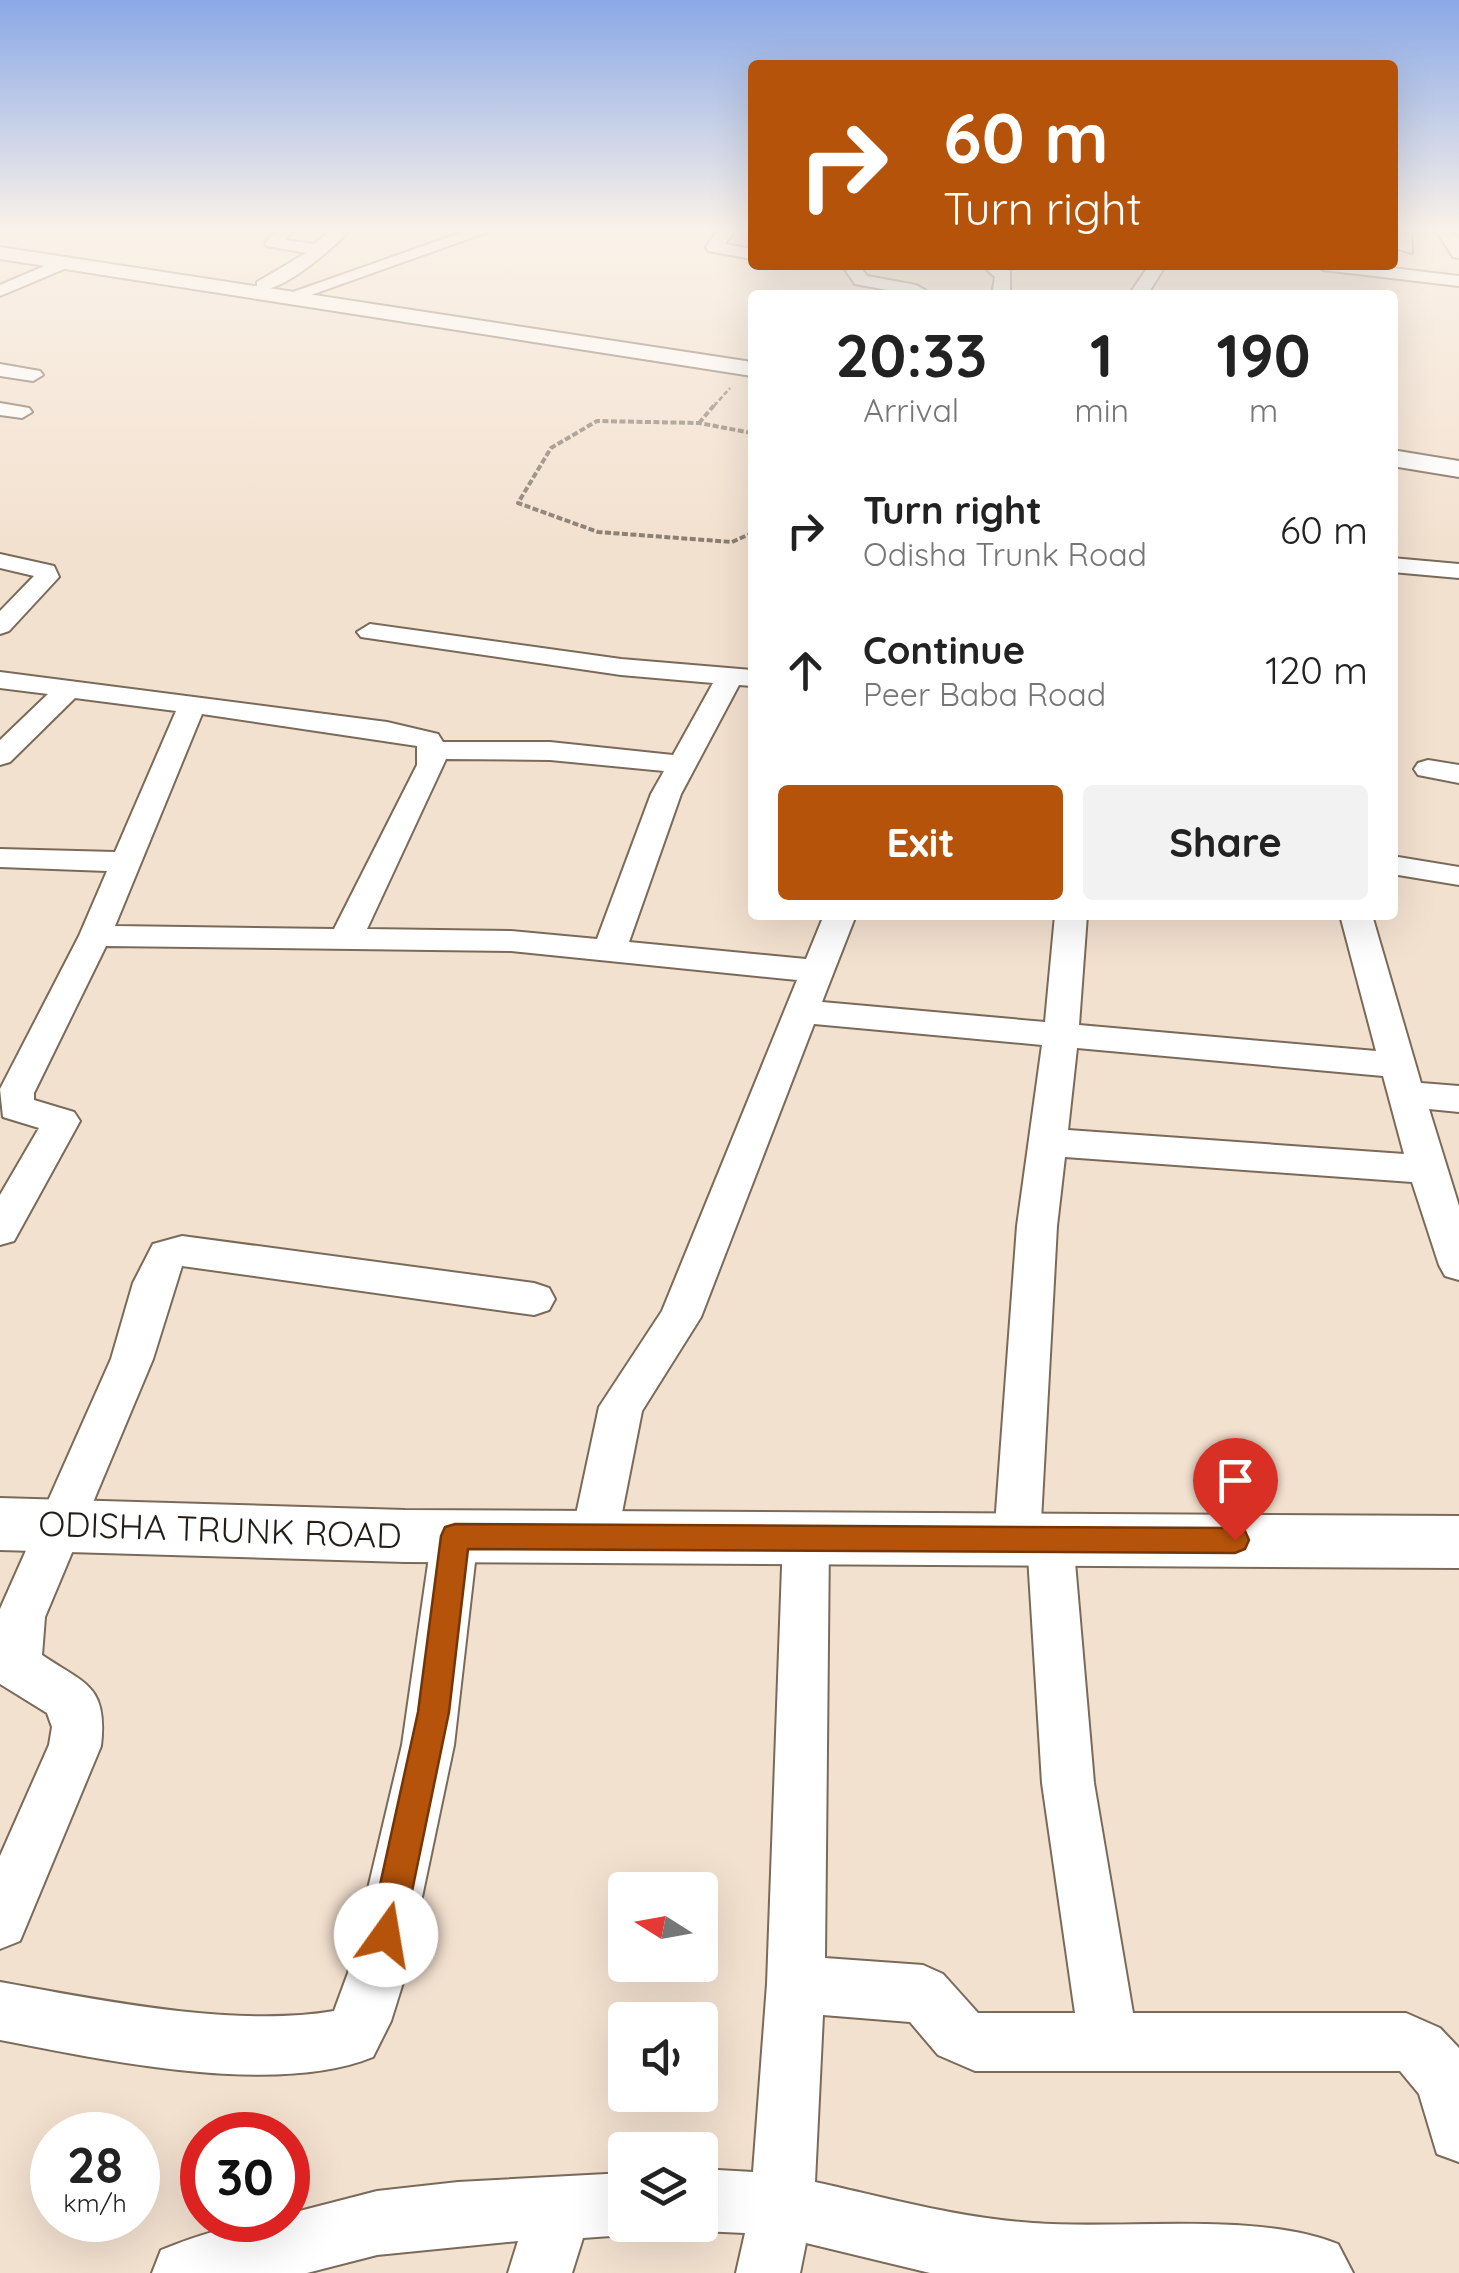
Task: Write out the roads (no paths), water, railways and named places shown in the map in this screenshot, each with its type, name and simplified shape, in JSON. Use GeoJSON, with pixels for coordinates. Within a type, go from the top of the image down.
{"type":"FeatureCollection","features":[{"type":"Feature","properties":{"kind":"main road"},"geometry":{"type":"LineString","coordinates":[[531,333],[748,366]]}},
{"type":"Feature","properties":{"kind":"main road"},"geometry":{"type":"LineString","coordinates":[[551,333],[748,366]]}},
{"type":"Feature","properties":{"kind":"main road"},"geometry":{"type":"LineString","coordinates":[[1398,459],[1459,468]]}},
{"type":"Feature","properties":{"kind":"main road"},"geometry":{"type":"LineString","coordinates":[[1398,469],[1459,478]]}},
{"type":"Feature","properties":{"kind":"main road","name":"ODISHA TRUNK ROAD"},"geometry":{"type":"LineString","coordinates":[[0,1524],[594,1538],[1459,1542]]}},
{"type":"Feature","properties":{"kind":"street"},"geometry":{"type":"LineString","coordinates":[[0,370],[33,375]]}},
{"type":"Feature","properties":{"kind":"street"},"geometry":{"type":"LineString","coordinates":[[0,561],[45,570],[47,578],[0,626]]}},
{"type":"Feature","properties":{"kind":"street"},"geometry":{"type":"LineString","coordinates":[[1398,566],[1459,571]]}},
{"type":"Feature","properties":{"kind":"street"},"geometry":{"type":"LineString","coordinates":[[370,632],[621,667],[742,678],[682,764],[666,794],[610,948]]}},
{"type":"Feature","properties":{"kind":"street"},"geometry":{"type":"LineString","coordinates":[[0,680],[387,730],[428,740],[434,750],[431,765],[346,938]]}},
{"type":"Feature","properties":{"kind":"street"},"geometry":{"type":"LineString","coordinates":[[0,756],[68,690]]}},
{"type":"Feature","properties":{"kind":"street"},"geometry":{"type":"LineString","coordinates":[[0,1230],[61,1121],[16,1108],[16,1093],[95,936],[192,704]]}},
{"type":"Feature","properties":{"kind":"street"},"geometry":{"type":"LineString","coordinates":[[434,750],[550,751],[682,764]]}},
{"type":"Feature","properties":{"kind":"street"},"geometry":{"type":"LineString","coordinates":[[1428,770],[1459,774]]}},
{"type":"Feature","properties":{"kind":"street"},"geometry":{"type":"LineString","coordinates":[[0,858],[125,862]]}},
{"type":"Feature","properties":{"kind":"street"},"geometry":{"type":"LineString","coordinates":[[1398,867],[1459,876]]}},
{"type":"Feature","properties":{"kind":"street"},"geometry":{"type":"LineString","coordinates":[[594,1538],[621,1406],[680,1318],[838,920]]}},
{"type":"Feature","properties":{"kind":"street"},"geometry":{"type":"LineString","coordinates":[[1072,920],[1037,1226],[1034,1539],[1110,2044]]}},
{"type":"Feature","properties":{"kind":"street"},"geometry":{"type":"LineString","coordinates":[[1357,920],[1427,1170],[1459,1264]]}},
{"type":"Feature","properties":{"kind":"street"},"geometry":{"type":"LineString","coordinates":[[95,936],[510,941],[610,948],[819,972]]}},
{"type":"Feature","properties":{"kind":"street"},"geometry":{"type":"LineString","coordinates":[[803,1012],[1061,1037],[1401,1079],[1459,1100]]}},
{"type":"Feature","properties":{"kind":"street"},"geometry":{"type":"LineString","coordinates":[[1048,1142],[1427,1170]]}},
{"type":"Feature","properties":{"kind":"street"},"geometry":{"type":"LineString","coordinates":[[0,1921],[75,1746],[80,1722],[76,1705],[64,1694],[36,1682],[18,1667],[16,1641],[20,1617],[132,1359],[152,1283],[167,1255],[182,1251],[534,1298]]}},
{"type":"Feature","properties":{"kind":"street"},"geometry":{"type":"LineString","coordinates":[[0,2011],[111,2033],[188,2039],[294,2046],[352,2036],[362,2021],[377,1973],[428,1745],[455,1536]]}},
{"type":"Feature","properties":{"kind":"street"},"geometry":{"type":"LineString","coordinates":[[768,2273],[782,2208],[796,1984],[806,1539]]}},
{"type":"Feature","properties":{"kind":"street"},"geometry":{"type":"LineString","coordinates":[[796,1984],[923,1994],[954,2031],[964,2040],[975,2042],[1406,2042],[1421,2048],[1436,2062],[1447,2082],[1459,2132]]}},
{"type":"Feature","properties":{"kind":"street"},"geometry":{"type":"LineString","coordinates":[[718,2202],[782,2208],[956,2247],[1046,2254],[1280,2260],[1314,2267],[1321,2273]]}},
{"type":"Feature","properties":{"kind":"street"},"geometry":{"type":"LineString","coordinates":[[184,2273],[195,2267],[377,2223],[458,2212],[608,2205]]}},
{"type":"Feature","properties":{"kind":"street"},"geometry":{"type":"LineString","coordinates":[[540,2273],[560,2208]]}}]}
